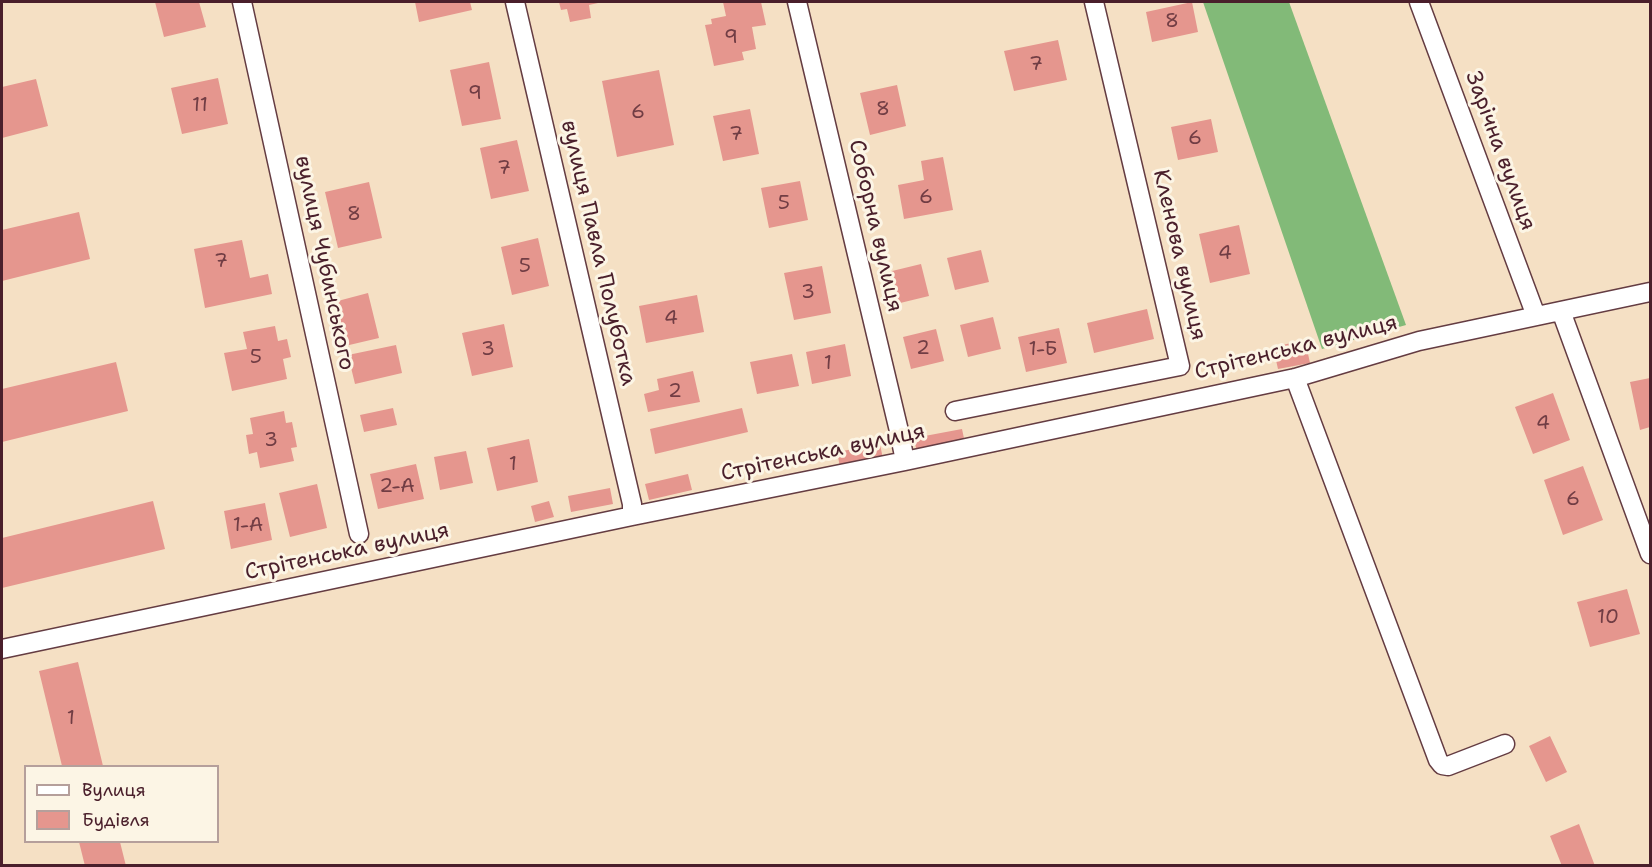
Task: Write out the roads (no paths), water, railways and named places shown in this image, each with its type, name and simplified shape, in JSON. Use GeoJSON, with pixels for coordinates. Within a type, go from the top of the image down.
{"type":"FeatureCollection","features":[{"type":"Feature","properties":{"kind":"street","name":"вулиця Чубинського"},"geometry":{"type":"LineString","coordinates":[[242,2],[359,534]]}},
{"type":"Feature","properties":{"kind":"street","name":"вулиця Павла Полуботка"},"geometry":{"type":"LineString","coordinates":[[515,2],[632,504],[632,516]]}},
{"type":"Feature","properties":{"kind":"street","name":"Соборна вулиця"},"geometry":{"type":"LineString","coordinates":[[797,2],[905,461]]}},
{"type":"Feature","properties":{"kind":"street","name":"Кленова вулиця"},"geometry":{"type":"LineString","coordinates":[[955,411],[1180,366],[1094,2]]}},
{"type":"Feature","properties":{"kind":"street","name":"Зарічна вулиця"},"geometry":{"type":"LineString","coordinates":[[1419,2],[1536,316]]}},
{"type":"Feature","properties":{"kind":"street","name":"Стрітенська вулиця"},"geometry":{"type":"LineString","coordinates":[[2,649],[1295,378],[1419,341],[1650,292]]}},
{"type":"Feature","properties":{"kind":"street"},"geometry":{"type":"LineString","coordinates":[[1561,311],[1650,554]]}},
{"type":"Feature","properties":{"kind":"street"},"geometry":{"type":"LineString","coordinates":[[1295,378],[1438,760],[1442,765],[1448,766],[1505,744]]}}]}
